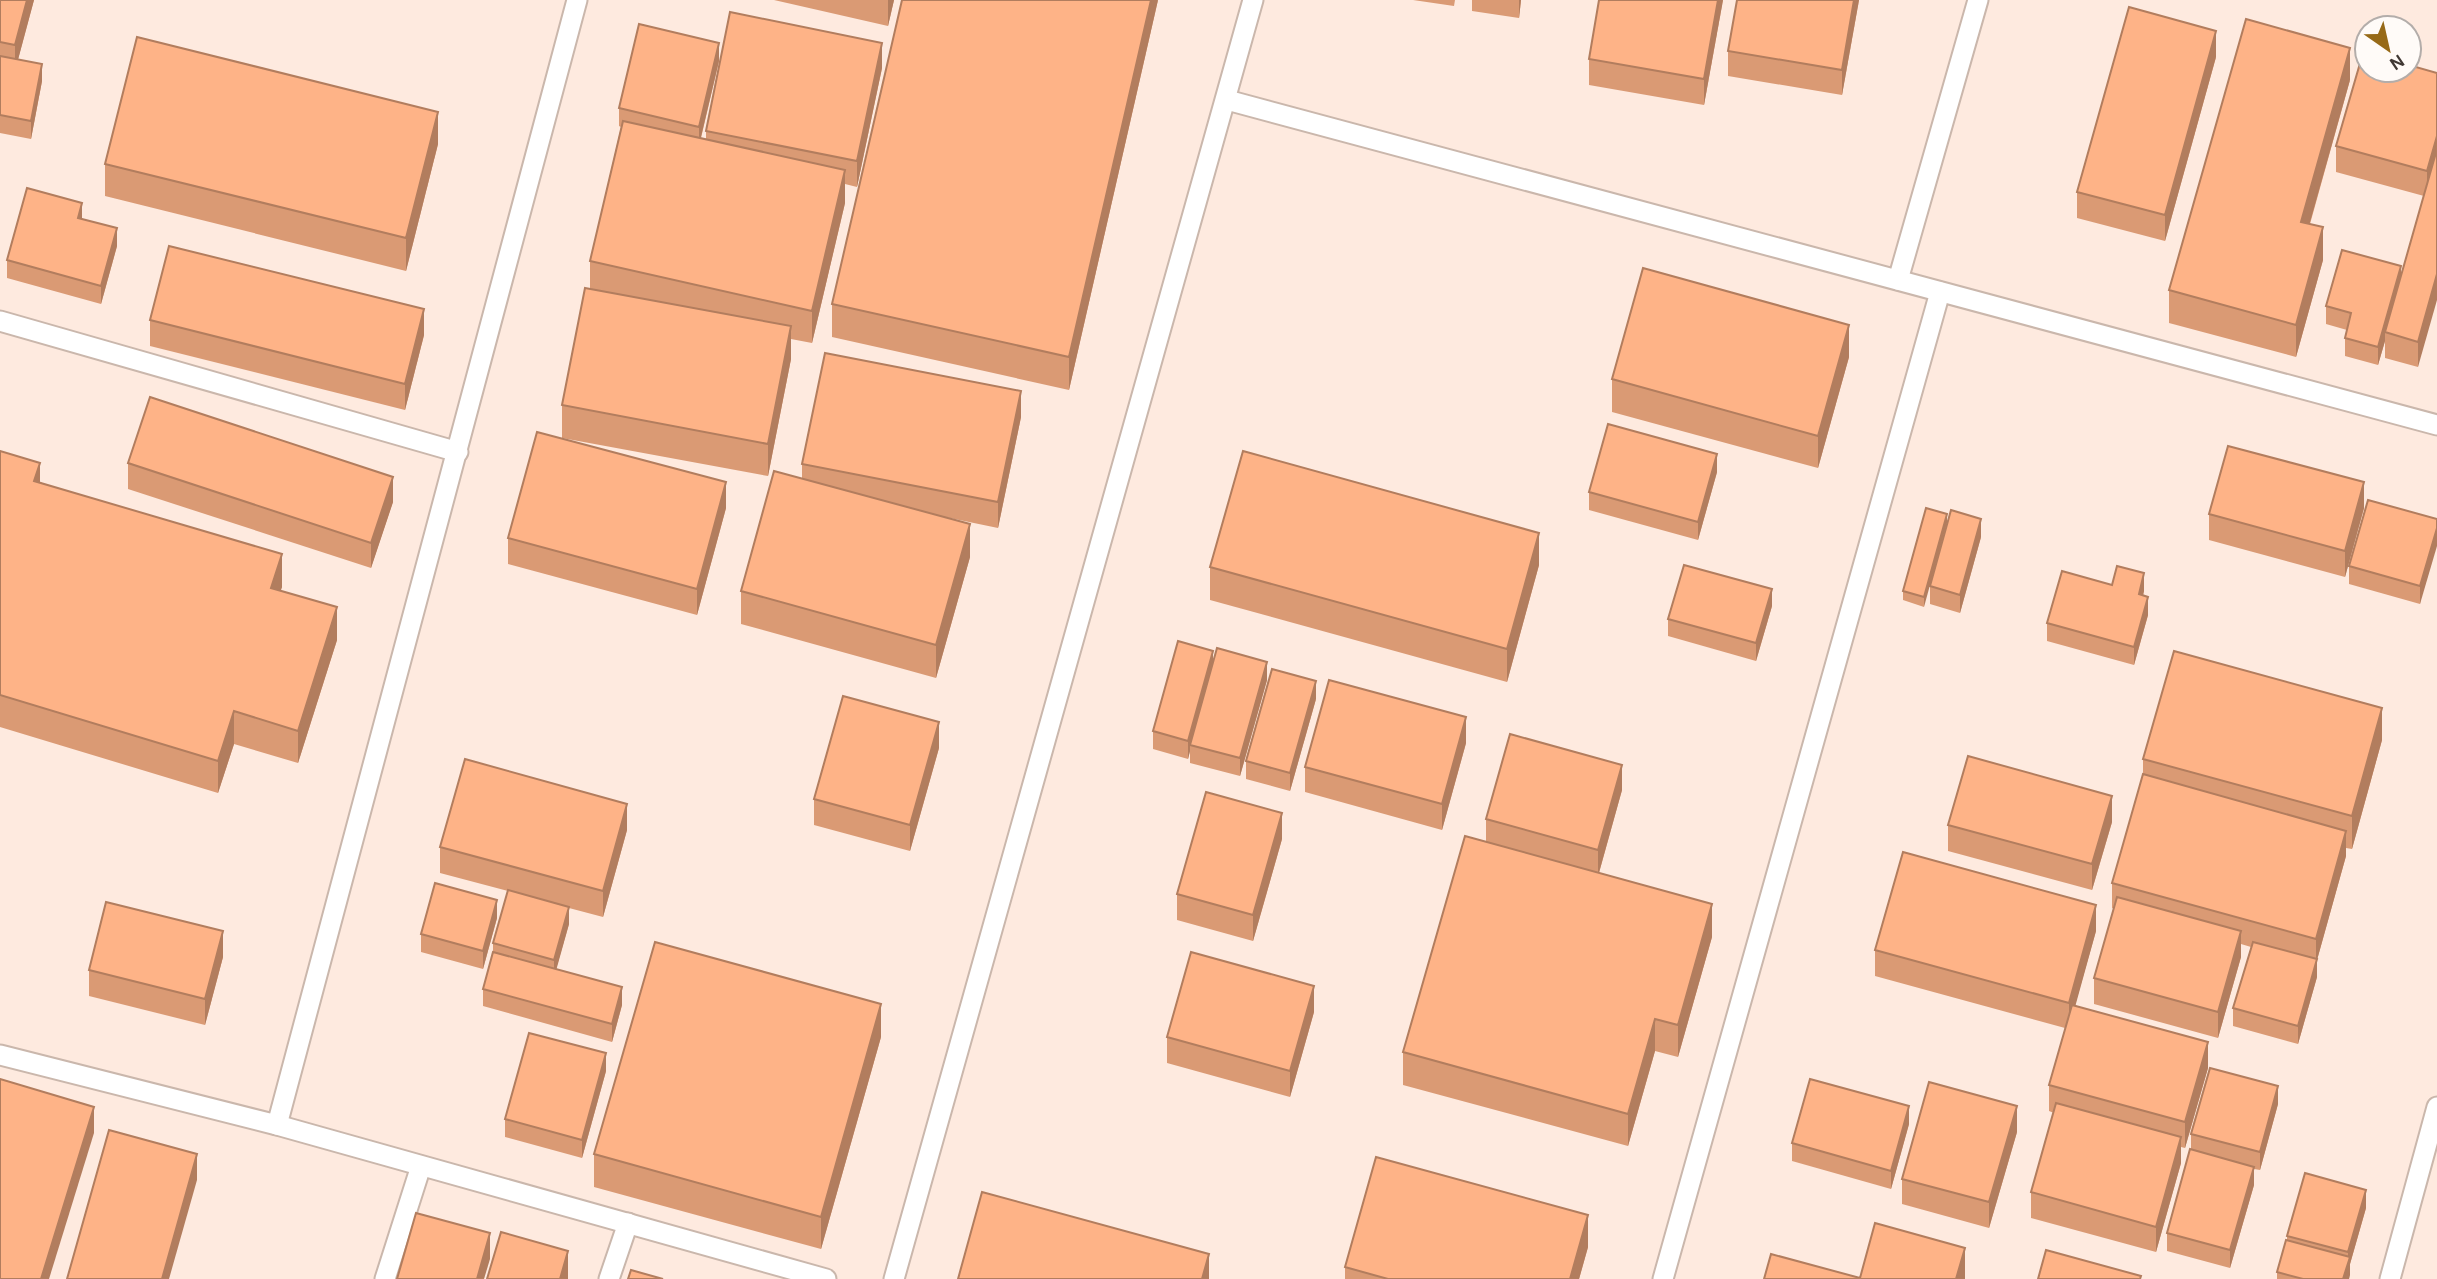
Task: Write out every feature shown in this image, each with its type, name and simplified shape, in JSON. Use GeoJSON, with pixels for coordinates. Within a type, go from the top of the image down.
{"type":"FeatureCollection","features":[{"type":"Feature","properties":{"kind":"lane"},"geometry":{"type":"LineString","coordinates":[[277,1125],[577,0]]}},
{"type":"Feature","properties":{"kind":"lane"},"geometry":{"type":"LineString","coordinates":[[894,1279],[1253,0]]}},
{"type":"Feature","properties":{"kind":"lane"},"geometry":{"type":"LineString","coordinates":[[1898,280],[1978,0]]}},
{"type":"Feature","properties":{"kind":"lane"},"geometry":{"type":"LineString","coordinates":[[1227,100],[2437,425]]}},
{"type":"Feature","properties":{"kind":"lane"},"geometry":{"type":"LineString","coordinates":[[1663,1279],[1940,292]]}},
{"type":"Feature","properties":{"kind":"lane"},"geometry":{"type":"LineString","coordinates":[[0,321],[458,452]]}},
{"type":"Feature","properties":{"kind":"lane"},"geometry":{"type":"LineString","coordinates":[[0,1055],[277,1125],[826,1279]]}},
{"type":"Feature","properties":{"kind":"lane"},"geometry":{"type":"LineString","coordinates":[[2389,1279],[2437,1107]]}},
{"type":"Feature","properties":{"kind":"lane"},"geometry":{"type":"LineString","coordinates":[[385,1279],[421,1166]]}},
{"type":"Feature","properties":{"kind":"lane"},"geometry":{"type":"LineString","coordinates":[[609,1279],[628,1223]]}},
{"type":"Feature","properties":{"kind":"building"},"geometry":{"type":"Polygon","coordinates":[[[0,0],[27,0],[15,45],[0,42],[0,0]]]}},
{"type":"Feature","properties":{"kind":"building"},"geometry":{"type":"Polygon","coordinates":[[[902,0],[1151,0],[1069,357],[832,304],[902,0]]]}},
{"type":"Feature","properties":{"kind":"building"},"geometry":{"type":"Polygon","coordinates":[[[1599,0],[1718,0],[1704,79],[1589,59],[1599,0]]]}},
{"type":"Feature","properties":{"kind":"building"},"geometry":{"type":"Polygon","coordinates":[[[1737,0],[1854,0],[1842,70],[1728,51],[1737,0]]]}},
{"type":"Feature","properties":{"kind":"building"},"geometry":{"type":"Polygon","coordinates":[[[2129,7],[2216,31],[2165,215],[2077,192],[2129,7]]]}},
{"type":"Feature","properties":{"kind":"building"},"geometry":{"type":"Polygon","coordinates":[[[730,12],[882,43],[857,161],[706,131],[730,12]]]}},
{"type":"Feature","properties":{"kind":"building"},"geometry":{"type":"Polygon","coordinates":[[[2246,19],[2350,48],[2301,222],[2323,227],[2296,325],[2169,290],[2246,19]]]}},
{"type":"Feature","properties":{"kind":"building"},"geometry":{"type":"Polygon","coordinates":[[[639,24],[719,43],[699,127],[619,108],[639,24]]]}},
{"type":"Feature","properties":{"kind":"building"},"geometry":{"type":"Polygon","coordinates":[[[137,37],[438,112],[406,238],[105,164],[137,37]]]}},
{"type":"Feature","properties":{"kind":"building"},"geometry":{"type":"Polygon","coordinates":[[[0,56],[42,64],[31,121],[0,115],[0,56]]]}},
{"type":"Feature","properties":{"kind":"building"},"geometry":{"type":"Polygon","coordinates":[[[2423,69],[2437,73],[2437,136],[2427,171],[2336,146],[2354,84],[2423,84],[2423,69]]]}},
{"type":"Feature","properties":{"kind":"building"},"geometry":{"type":"Polygon","coordinates":[[[623,121],[845,170],[812,311],[590,261],[623,121]]]}},
{"type":"Feature","properties":{"kind":"building"},"geometry":{"type":"Polygon","coordinates":[[[2437,149],[2437,274],[2418,342],[2385,332],[2437,149]]]}},
{"type":"Feature","properties":{"kind":"building"},"geometry":{"type":"Polygon","coordinates":[[[27,188],[82,203],[78,218],[117,228],[101,286],[7,260],[27,188]]]}},
{"type":"Feature","properties":{"kind":"building"},"geometry":{"type":"Polygon","coordinates":[[[169,246],[424,309],[405,384],[150,320],[169,246]]]}},
{"type":"Feature","properties":{"kind":"building"},"geometry":{"type":"Polygon","coordinates":[[[2342,250],[2401,266],[2378,347],[2345,338],[2351,313],[2326,306],[2342,250]]]}},
{"type":"Feature","properties":{"kind":"building"},"geometry":{"type":"Polygon","coordinates":[[[1643,268],[1849,325],[1818,436],[1612,379],[1643,268]]]}},
{"type":"Feature","properties":{"kind":"building"},"geometry":{"type":"Polygon","coordinates":[[[585,288],[791,326],[768,444],[562,405],[585,288]]]}},
{"type":"Feature","properties":{"kind":"building"},"geometry":{"type":"Polygon","coordinates":[[[825,353],[1021,391],[998,502],[802,464],[825,353]]]}},
{"type":"Feature","properties":{"kind":"building"},"geometry":{"type":"Polygon","coordinates":[[[150,397],[393,477],[371,543],[128,463],[150,397]]]}},
{"type":"Feature","properties":{"kind":"building"},"geometry":{"type":"Polygon","coordinates":[[[1608,424],[1717,454],[1698,522],[1589,492],[1608,424]]]}},
{"type":"Feature","properties":{"kind":"building"},"geometry":{"type":"Polygon","coordinates":[[[537,432],[726,482],[697,589],[508,538],[537,432]]]}},
{"type":"Feature","properties":{"kind":"building"},"geometry":{"type":"Polygon","coordinates":[[[2228,446],[2364,482],[2345,551],[2209,514],[2228,446]]]}},
{"type":"Feature","properties":{"kind":"building"},"geometry":{"type":"Polygon","coordinates":[[[0,451],[40,463],[34,481],[282,554],[271,588],[337,607],[298,731],[234,711],[218,761],[0,695],[0,451]]]}},
{"type":"Feature","properties":{"kind":"building"},"geometry":{"type":"Polygon","coordinates":[[[1243,451],[1539,533],[1507,649],[1210,567],[1243,451]]]}},
{"type":"Feature","properties":{"kind":"building"},"geometry":{"type":"Polygon","coordinates":[[[774,471],[970,524],[936,645],[741,591],[774,471]]]}},
{"type":"Feature","properties":{"kind":"building"},"geometry":{"type":"Polygon","coordinates":[[[2368,500],[2437,519],[2437,528],[2420,586],[2349,566],[2368,500]]]}},
{"type":"Feature","properties":{"kind":"building"},"geometry":{"type":"Polygon","coordinates":[[[1926,508],[1947,514],[1924,597],[1903,591],[1926,508]]]}},
{"type":"Feature","properties":{"kind":"building"},"geometry":{"type":"Polygon","coordinates":[[[1951,510],[1981,519],[1960,595],[1930,586],[1951,510]]]}},
{"type":"Feature","properties":{"kind":"building"},"geometry":{"type":"Polygon","coordinates":[[[1684,565],[1772,589],[1756,643],[1668,619],[1684,565]]]}},
{"type":"Feature","properties":{"kind":"building"},"geometry":{"type":"Polygon","coordinates":[[[2117,566],[2144,573],[2139,594],[2148,597],[2134,647],[2047,623],[2062,571],[2112,585],[2117,566]]]}},
{"type":"Feature","properties":{"kind":"building"},"geometry":{"type":"Polygon","coordinates":[[[1178,641],[1213,651],[1188,741],[1153,731],[1178,641]]]}},
{"type":"Feature","properties":{"kind":"building"},"geometry":{"type":"Polygon","coordinates":[[[1217,648],[1267,662],[1240,758],[1190,745],[1217,648]]]}},
{"type":"Feature","properties":{"kind":"building"},"geometry":{"type":"Polygon","coordinates":[[[2174,651],[2382,708],[2352,816],[2143,759],[2174,651]]]}},
{"type":"Feature","properties":{"kind":"building"},"geometry":{"type":"Polygon","coordinates":[[[1272,669],[1316,681],[1290,773],[1246,761],[1272,669]]]}},
{"type":"Feature","properties":{"kind":"building"},"geometry":{"type":"Polygon","coordinates":[[[1329,680],[1466,717],[1442,804],[1305,767],[1329,680]]]}},
{"type":"Feature","properties":{"kind":"building"},"geometry":{"type":"Polygon","coordinates":[[[843,696],[939,722],[910,825],[814,799],[843,696]]]}},
{"type":"Feature","properties":{"kind":"building"},"geometry":{"type":"Polygon","coordinates":[[[1510,734],[1622,765],[1598,850],[1486,819],[1510,734]]]}},
{"type":"Feature","properties":{"kind":"building"},"geometry":{"type":"Polygon","coordinates":[[[1968,756],[2112,796],[2092,864],[1948,825],[1968,756]]]}},
{"type":"Feature","properties":{"kind":"building"},"geometry":{"type":"Polygon","coordinates":[[[465,759],[627,804],[603,891],[440,847],[465,759]]]}},
{"type":"Feature","properties":{"kind":"building"},"geometry":{"type":"Polygon","coordinates":[[[2143,774],[2346,831],[2316,939],[2112,883],[2143,774]]]}},
{"type":"Feature","properties":{"kind":"building"},"geometry":{"type":"Polygon","coordinates":[[[1206,792],[1282,813],[1253,915],[1177,894],[1206,792]]]}},
{"type":"Feature","properties":{"kind":"building"},"geometry":{"type":"Polygon","coordinates":[[[1465,836],[1712,904],[1678,1025],[1655,1019],[1628,1114],[1403,1052],[1465,836]]]}},
{"type":"Feature","properties":{"kind":"building"},"geometry":{"type":"Polygon","coordinates":[[[1903,852],[2096,905],[2069,1003],[1875,950],[1903,852]]]}},
{"type":"Feature","properties":{"kind":"building"},"geometry":{"type":"Polygon","coordinates":[[[435,883],[497,900],[483,951],[421,934],[435,883]]]}},
{"type":"Feature","properties":{"kind":"building"},"geometry":{"type":"Polygon","coordinates":[[[508,890],[569,907],[554,960],[493,943],[508,890]]]}},
{"type":"Feature","properties":{"kind":"building"},"geometry":{"type":"Polygon","coordinates":[[[2117,897],[2241,931],[2218,1012],[2094,978],[2117,897]]]}},
{"type":"Feature","properties":{"kind":"building"},"geometry":{"type":"Polygon","coordinates":[[[106,902],[223,931],[205,999],[89,970],[106,902]]]}},
{"type":"Feature","properties":{"kind":"building"},"geometry":{"type":"Polygon","coordinates":[[[655,942],[881,1004],[821,1217],[594,1154],[655,942]]]}},
{"type":"Feature","properties":{"kind":"building"},"geometry":{"type":"Polygon","coordinates":[[[2253,942],[2317,959],[2298,1026],[2233,1008],[2253,942]]]}},
{"type":"Feature","properties":{"kind":"building"},"geometry":{"type":"Polygon","coordinates":[[[493,952],[622,987],[612,1024],[483,989],[493,952]]]}},
{"type":"Feature","properties":{"kind":"building"},"geometry":{"type":"Polygon","coordinates":[[[1191,952],[1314,986],[1290,1071],[1167,1037],[1191,952]]]}},
{"type":"Feature","properties":{"kind":"building"},"geometry":{"type":"Polygon","coordinates":[[[2072,1005],[2208,1042],[2185,1122],[2049,1085],[2072,1005]]]}},
{"type":"Feature","properties":{"kind":"building"},"geometry":{"type":"Polygon","coordinates":[[[529,1033],[606,1053],[582,1140],[505,1119],[529,1033]]]}},
{"type":"Feature","properties":{"kind":"building"},"geometry":{"type":"Polygon","coordinates":[[[2210,1068],[2278,1086],[2260,1152],[2191,1134],[2210,1068]]]}},
{"type":"Feature","properties":{"kind":"building"},"geometry":{"type":"Polygon","coordinates":[[[0,1079],[94,1107],[41,1279],[0,1279],[0,1079]]]}},
{"type":"Feature","properties":{"kind":"building"},"geometry":{"type":"Polygon","coordinates":[[[1810,1079],[1909,1106],[1891,1171],[1792,1143],[1810,1079]]]}},
{"type":"Feature","properties":{"kind":"building"},"geometry":{"type":"Polygon","coordinates":[[[1929,1082],[2017,1106],[1989,1202],[1902,1179],[1929,1082]]]}},
{"type":"Feature","properties":{"kind":"building"},"geometry":{"type":"Polygon","coordinates":[[[2056,1103],[2181,1137],[2156,1227],[2031,1192],[2056,1103]]]}},
{"type":"Feature","properties":{"kind":"building"},"geometry":{"type":"Polygon","coordinates":[[[109,1130],[197,1154],[162,1279],[67,1279],[109,1130]]]}},
{"type":"Feature","properties":{"kind":"building"},"geometry":{"type":"Polygon","coordinates":[[[2190,1149],[2254,1167],[2230,1250],[2167,1233],[2190,1149]]]}},
{"type":"Feature","properties":{"kind":"building"},"geometry":{"type":"Polygon","coordinates":[[[1376,1157],[1588,1215],[1570,1279],[1388,1279],[1345,1267],[1376,1157]]]}},
{"type":"Feature","properties":{"kind":"building"},"geometry":{"type":"Polygon","coordinates":[[[2305,1173],[2366,1190],[2348,1252],[2287,1236],[2305,1173]]]}},
{"type":"Feature","properties":{"kind":"building"},"geometry":{"type":"Polygon","coordinates":[[[982,1192],[1209,1254],[1202,1279],[958,1279],[982,1192]]]}},
{"type":"Feature","properties":{"kind":"building"},"geometry":{"type":"Polygon","coordinates":[[[416,1213],[490,1233],[477,1279],[397,1279],[416,1213]]]}},
{"type":"Feature","properties":{"kind":"building"},"geometry":{"type":"Polygon","coordinates":[[[1875,1223],[1965,1248],[1956,1279],[1764,1279],[1771,1254],[1860,1278],[1875,1223]]]}},
{"type":"Feature","properties":{"kind":"building"},"geometry":{"type":"Polygon","coordinates":[[[501,1232],[568,1251],[560,1279],[487,1279],[501,1232]]]}},
{"type":"Feature","properties":{"kind":"building"},"geometry":{"type":"Polygon","coordinates":[[[2286,1240],[2350,1257],[2343,1279],[2303,1279],[2277,1272],[2286,1240]]]}},
{"type":"Feature","properties":{"kind":"building"},"geometry":{"type":"Polygon","coordinates":[[[2046,1250],[2141,1276],[2140,1279],[2038,1279],[2046,1250]]]}},
{"type":"Feature","properties":{"kind":"building"},"geometry":{"type":"Polygon","coordinates":[[[631,1270],[663,1279],[628,1279],[631,1270]]]}}]}
